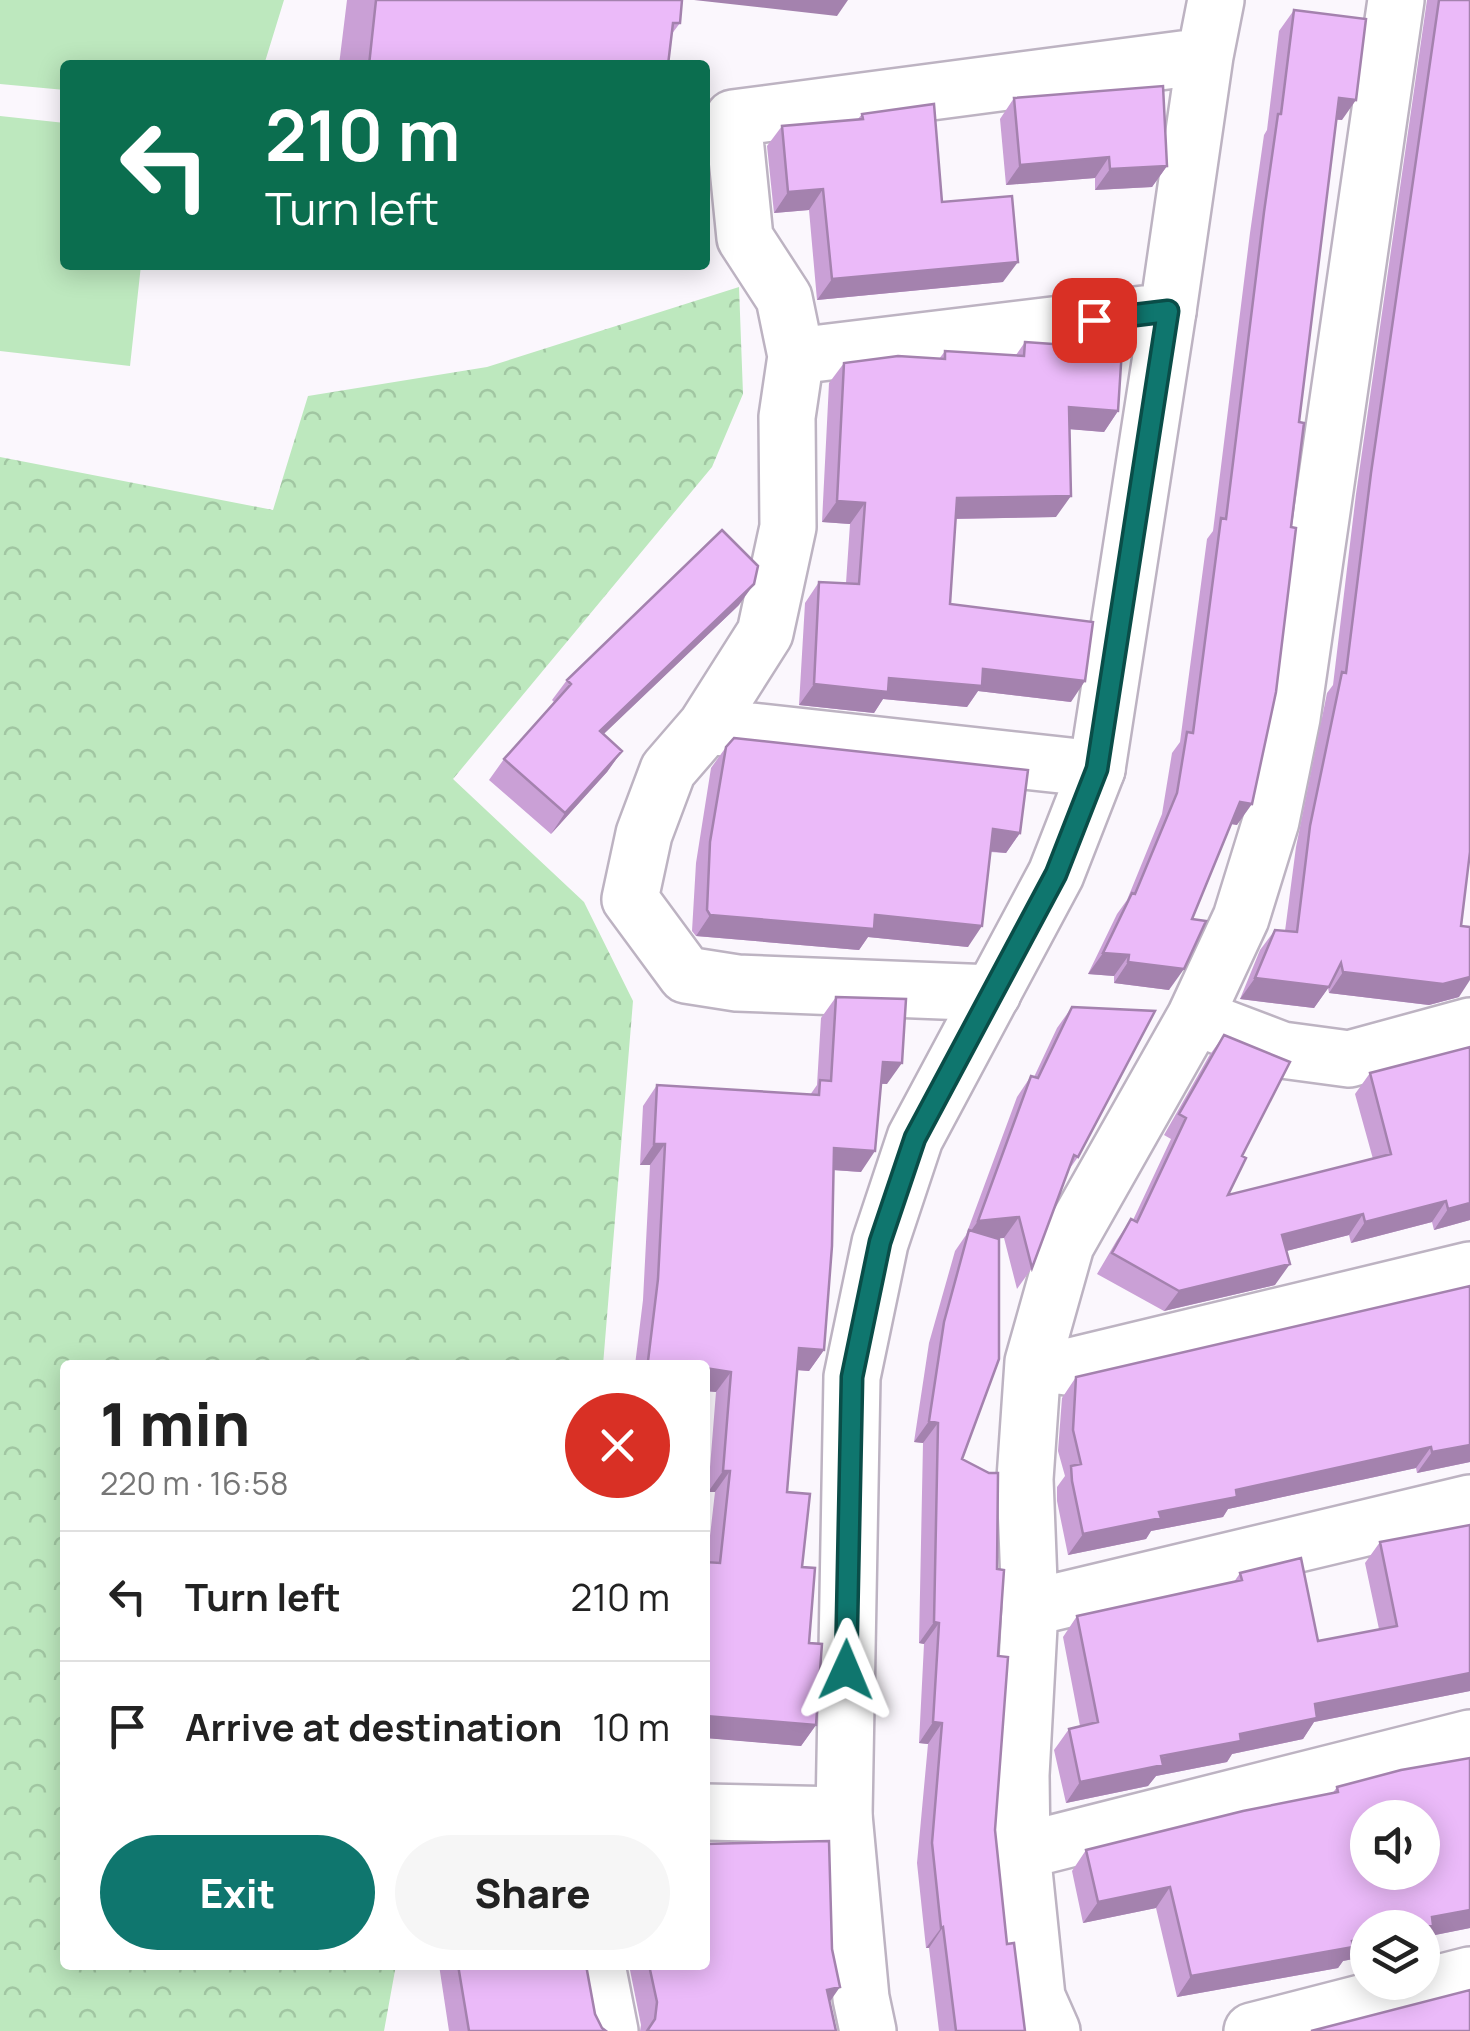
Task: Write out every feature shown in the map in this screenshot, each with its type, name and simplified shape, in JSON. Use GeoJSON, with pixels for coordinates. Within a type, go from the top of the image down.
{"type":"FeatureCollection","features":[{"type":"Feature","properties":{"kind":"street"},"geometry":{"type":"LineString","coordinates":[[868,2031],[861,1998],[844,1815],[852,1377],[880,1242],[915,1138],[1056,874],[1097,769],[1216,0]]}},
{"type":"Feature","properties":{"kind":"street"},"geometry":{"type":"LineString","coordinates":[[1052,2031],[1038,1996],[1022,1851],[1021,1775],[1030,1608],[1025,1479],[1033,1362],[1066,1245],[1195,1016],[1241,918],[1271,821],[1288,735],[1396,0]]}},
{"type":"Feature","properties":{"kind":"street"},"geometry":{"type":"LineString","coordinates":[[993,993],[736,983],[686,975],[630,899],[644,834],[668,770],[706,726],[765,633],[788,527],[788,418],[796,356],[784,298],[745,238],[733,118],[1205,56]]}},
{"type":"Feature","properties":{"kind":"street"},"geometry":{"type":"LineString","coordinates":[[796,356],[1168,311]]}},
{"type":"Feature","properties":{"kind":"street"},"geometry":{"type":"LineString","coordinates":[[706,726],[1097,769]]}},
{"type":"Feature","properties":{"kind":"street"},"geometry":{"type":"LineString","coordinates":[[1195,1016],[1282,1050],[1349,1059],[1470,1026]]}},
{"type":"Feature","properties":{"kind":"street"},"geometry":{"type":"LineString","coordinates":[[1033,1362],[1067,1366],[1470,1270]]}},
{"type":"Feature","properties":{"kind":"street"},"geometry":{"type":"LineString","coordinates":[[1030,1608],[1470,1503]]}},
{"type":"Feature","properties":{"kind":"street"},"geometry":{"type":"LineString","coordinates":[[1022,1851],[1470,1738]]}},
{"type":"Feature","properties":{"kind":"street"},"geometry":{"type":"LineString","coordinates":[[710,1812],[844,1815]]}},
{"type":"Feature","properties":{"kind":"street"},"geometry":{"type":"LineString","coordinates":[[598,1970],[610,2031]]}},
{"type":"Feature","properties":{"kind":"street"},"geometry":{"type":"LineString","coordinates":[[1252,2031],[1470,1975]]}},
{"type":"Feature","properties":{"kind":"green space"},"geometry":{"type":"Polygon","coordinates":[[[0,0],[284,0],[266,60],[60,60],[60,90],[0,84],[0,0]]]}},
{"type":"Feature","properties":{"kind":"green space"},"geometry":{"type":"Polygon","coordinates":[[[0,116],[60,122],[60,270],[140,270],[130,366],[0,351],[0,116]]]}},
{"type":"Feature","properties":{"kind":"green space"},"geometry":{"type":"Polygon","coordinates":[[[739,287],[743,394],[712,467],[453,779],[584,902],[633,1001],[603,1360],[60,1360],[60,1970],[395,1970],[384,2031],[0,2031],[0,457],[273,510],[308,396],[487,367],[739,287]]]}},
{"type":"Feature","properties":{"kind":"building"},"geometry":{"type":"Polygon","coordinates":[[[376,0],[682,0],[680,23],[673,23],[669,60],[370,60],[376,0]]]}},
{"type":"Feature","properties":{"kind":"building"},"geometry":{"type":"Polygon","coordinates":[[[1439,0],[1470,0],[1470,852],[1461,926],[1470,927],[1470,977],[1443,984],[1343,972],[1341,963],[1329,987],[1255,978],[1275,930],[1297,932],[1310,826],[1342,672],[1346,673],[1439,0]]]}},
{"type":"Feature","properties":{"kind":"building"},"geometry":{"type":"Polygon","coordinates":[[[1294,10],[1366,19],[1356,100],[1339,98],[1299,422],[1304,423],[1291,527],[1296,528],[1276,692],[1252,804],[1240,802],[1192,919],[1206,921],[1184,969],[1128,962],[1129,955],[1103,953],[1132,893],[1135,894],[1177,793],[1187,732],[1193,733],[1221,518],[1226,519],[1294,10]]]}},
{"type":"Feature","properties":{"kind":"building"},"geometry":{"type":"Polygon","coordinates":[[[1163,86],[1167,166],[1110,169],[1109,157],[1020,165],[1014,98],[1163,86]]]}},
{"type":"Feature","properties":{"kind":"building"},"geometry":{"type":"Polygon","coordinates":[[[934,104],[942,202],[1012,196],[1018,262],[832,279],[823,189],[788,192],[782,126],[863,119],[862,114],[934,104]]]}},
{"type":"Feature","properties":{"kind":"building"},"geometry":{"type":"Polygon","coordinates":[[[1025,342],[1122,349],[1118,411],[1069,407],[1071,496],[957,498],[950,604],[1093,622],[1085,681],[983,669],[982,686],[889,678],[888,692],[814,684],[819,582],[859,584],[865,503],[837,501],[844,363],[898,356],[945,359],[945,351],[1024,356],[1025,342]]]}},
{"type":"Feature","properties":{"kind":"building"},"geometry":{"type":"Polygon","coordinates":[[[722,530],[758,566],[754,584],[600,731],[622,751],[565,813],[504,759],[571,684],[567,680],[722,530]]]}},
{"type":"Feature","properties":{"kind":"building"},"geometry":{"type":"Polygon","coordinates":[[[734,738],[1028,770],[1020,833],[993,829],[982,926],[875,915],[874,929],[710,915],[710,842],[726,747],[734,738]]]}},
{"type":"Feature","properties":{"kind":"building"},"geometry":{"type":"Polygon","coordinates":[[[836,997],[906,999],[902,1063],[883,1062],[875,1151],[834,1148],[824,1350],[799,1348],[787,1492],[810,1494],[802,1567],[815,1568],[809,1643],[822,1644],[816,1725],[710,1716],[710,1562],[720,1563],[730,1471],[723,1471],[731,1372],[710,1369],[710,1360],[648,1360],[658,1279],[665,1144],[654,1144],[657,1085],[819,1095],[820,1080],[831,1081],[836,997]]]}},
{"type":"Feature","properties":{"kind":"building"},"geometry":{"type":"Polygon","coordinates":[[[1072,1007],[1155,1011],[1078,1157],[1074,1155],[1032,1268],[1019,1217],[978,1221],[1031,1076],[1038,1078],[1072,1007]]]}},
{"type":"Feature","properties":{"kind":"building"},"geometry":{"type":"Polygon","coordinates":[[[1224,1035],[1290,1062],[1242,1156],[1246,1158],[1228,1195],[1391,1154],[1370,1073],[1470,1047],[1470,1203],[1448,1209],[1446,1201],[1365,1222],[1363,1214],[1282,1235],[1290,1264],[1179,1291],[1112,1253],[1131,1219],[1137,1222],[1186,1118],[1179,1114],[1224,1035]]]}},
{"type":"Feature","properties":{"kind":"building"},"geometry":{"type":"Polygon","coordinates":[[[969,1230],[999,1239],[999,1359],[962,1459],[989,1473],[998,1473],[997,1569],[1004,1570],[998,1656],[1008,1657],[995,1830],[1007,1944],[1014,1943],[1025,2031],[956,2031],[932,1843],[942,1723],[933,1722],[939,1623],[934,1622],[938,1423],[929,1421],[944,1322],[969,1230]]]}},
{"type":"Feature","properties":{"kind":"building"},"geometry":{"type":"Polygon","coordinates":[[[1470,1286],[1470,1445],[1432,1452],[1431,1447],[1236,1490],[1237,1497],[1159,1512],[1161,1518],[1083,1534],[1071,1466],[1081,1464],[1073,1430],[1076,1377],[1470,1286]]]}},
{"type":"Feature","properties":{"kind":"building"},"geometry":{"type":"Polygon","coordinates":[[[1470,1525],[1470,1673],[1315,1704],[1317,1718],[1240,1734],[1241,1741],[1161,1756],[1163,1765],[1080,1782],[1069,1729],[1098,1722],[1077,1616],[1242,1580],[1240,1573],[1301,1558],[1318,1641],[1397,1626],[1380,1542],[1470,1525]]]}},
{"type":"Feature","properties":{"kind":"building"},"geometry":{"type":"Polygon","coordinates":[[[1470,1758],[1470,1910],[1440,1916],[1440,1910],[1350,1910],[1350,1948],[1191,1976],[1170,1887],[1098,1902],[1086,1850],[1338,1792],[1337,1787],[1470,1758]]]}},
{"type":"Feature","properties":{"kind":"building"},"geometry":{"type":"Polygon","coordinates":[[[829,1841],[832,1949],[840,1987],[827,1990],[836,2031],[647,2031],[655,2019],[657,2002],[650,1970],[710,1970],[710,1844],[829,1841]]]}},
{"type":"Feature","properties":{"kind":"building"},"geometry":{"type":"Polygon","coordinates":[[[459,1970],[587,1970],[595,2014],[606,2031],[469,2031],[459,1970]]]}},
{"type":"Feature","properties":{"kind":"building"},"geometry":{"type":"Polygon","coordinates":[[[1470,1990],[1470,2031],[1311,2031],[1440,2000],[1470,1990]]]}},
{"type":"Feature","properties":{"kind":"route"},"geometry":{"type":"LineString","coordinates":[[846,1670],[852,1377],[880,1242],[915,1138],[1056,874],[1097,769],[1168,311],[1094,320]]}}]}
